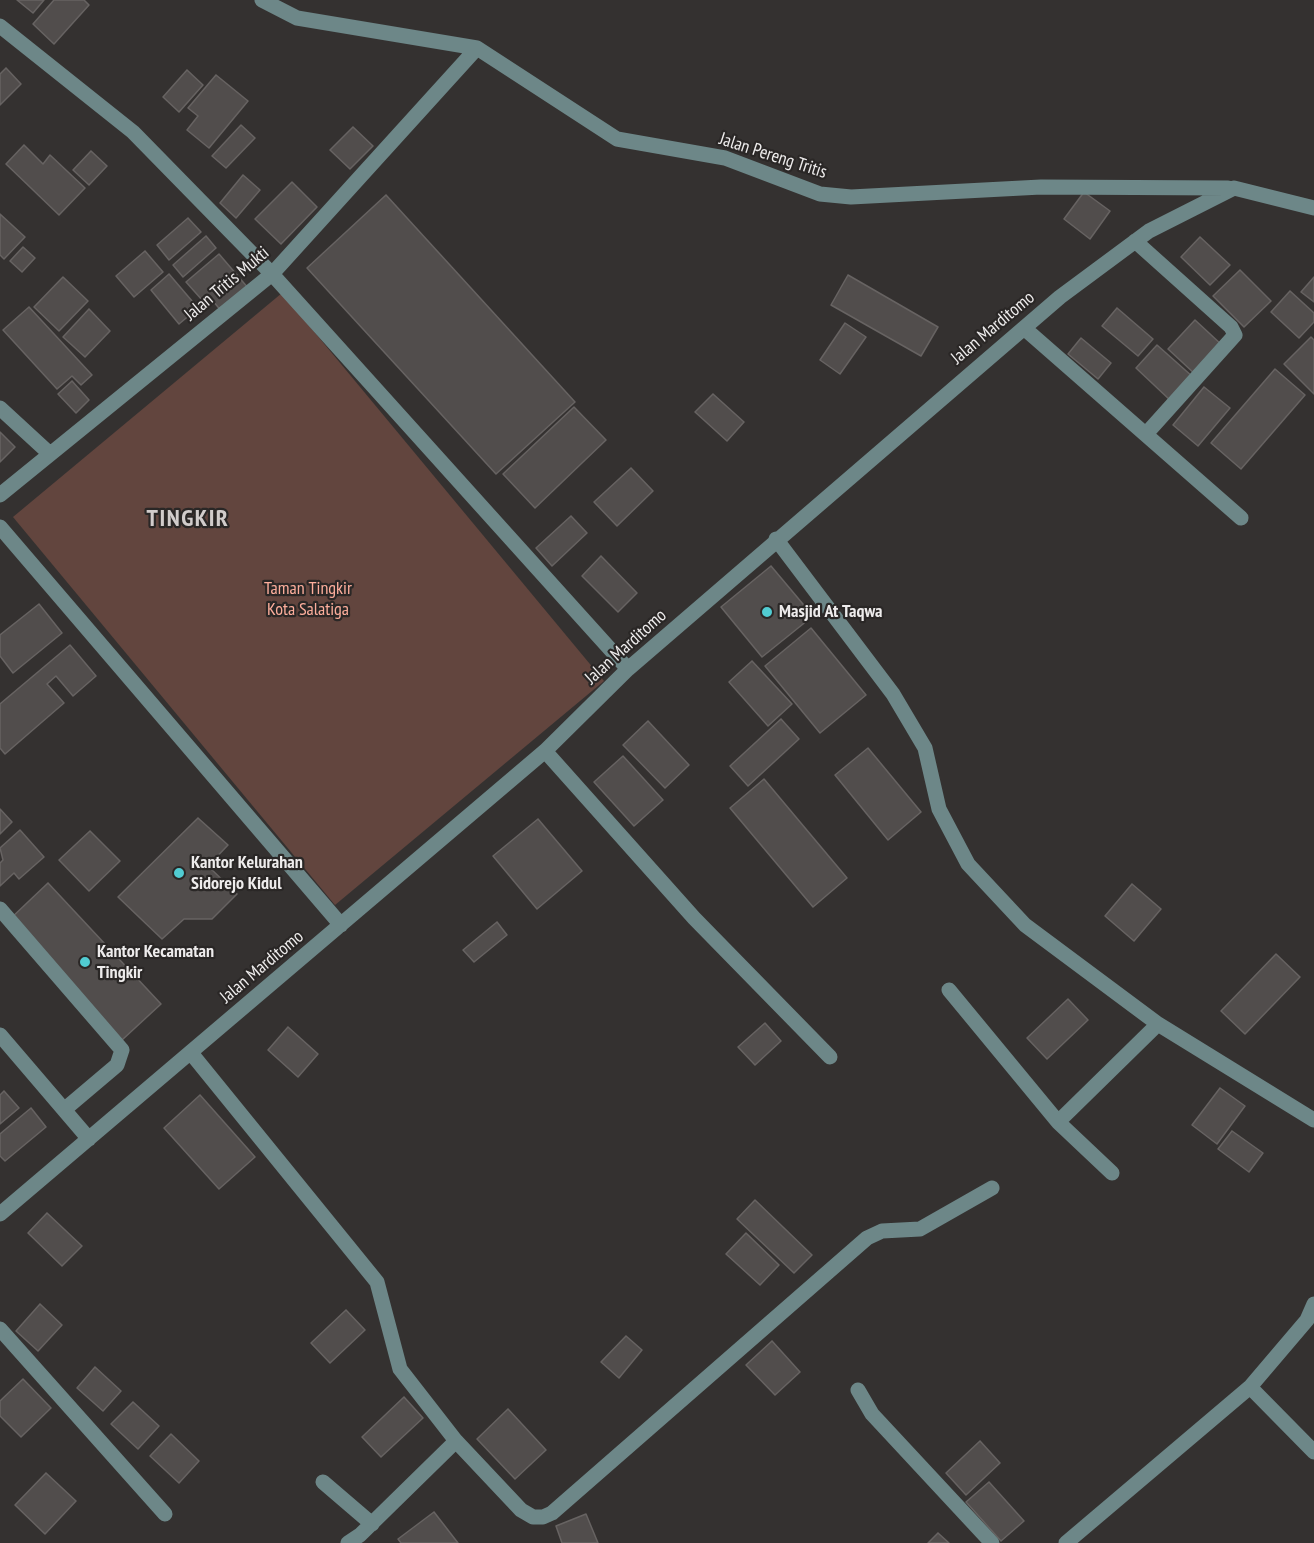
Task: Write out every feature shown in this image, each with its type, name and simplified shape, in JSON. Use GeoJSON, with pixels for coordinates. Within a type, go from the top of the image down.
{"type":"FeatureCollection","features":[{"type":"Feature","properties":{"kind":"street","name":"Jalan Pereng Tritis"},"geometry":{"type":"LineString","coordinates":[[262,0],[297,18],[477,48],[617,139],[725,158],[820,194],[851,197],[1041,187],[1234,188]]}},
{"type":"Feature","properties":{"kind":"street"},"geometry":{"type":"LineString","coordinates":[[283,0],[297,18]]}},
{"type":"Feature","properties":{"kind":"street"},"geometry":{"type":"LineString","coordinates":[[0,26],[133,132],[272,274],[628,669]]}},
{"type":"Feature","properties":{"kind":"street","name":"Jalan Tritis Mukti"},"geometry":{"type":"LineString","coordinates":[[0,495],[272,274],[477,48]]}},
{"type":"Feature","properties":{"kind":"street"},"geometry":{"type":"LineString","coordinates":[[1234,188],[1314,208]]}},
{"type":"Feature","properties":{"kind":"street","name":"Jalan Marditomo"},"geometry":{"type":"LineString","coordinates":[[1,1210],[191,1053],[545,751],[628,669],[776,539],[1024,328],[1149,231],[1234,188]]}},
{"type":"Feature","properties":{"kind":"street"},"geometry":{"type":"LineString","coordinates":[[1135,241],[1231,327],[1235,335],[1146,434]]}},
{"type":"Feature","properties":{"kind":"street"},"geometry":{"type":"LineString","coordinates":[[1024,328],[1241,518]]}},
{"type":"Feature","properties":{"kind":"street"},"geometry":{"type":"LineString","coordinates":[[0,408],[50,454]]}},
{"type":"Feature","properties":{"kind":"street"},"geometry":{"type":"LineString","coordinates":[[0,527],[341,925]]}},
{"type":"Feature","properties":{"kind":"street"},"geometry":{"type":"LineString","coordinates":[[776,539],[893,694],[925,748],[939,809],[968,864],[1025,925],[1158,1024],[1314,1120]]}},
{"type":"Feature","properties":{"kind":"street"},"geometry":{"type":"LineString","coordinates":[[545,751],[694,918],[830,1057]]}},
{"type":"Feature","properties":{"kind":"street"},"geometry":{"type":"LineString","coordinates":[[0,909],[122,1050],[117,1065],[65,1109]]}},
{"type":"Feature","properties":{"kind":"street"},"geometry":{"type":"LineString","coordinates":[[949,990],[1058,1122],[1112,1173]]}},
{"type":"Feature","properties":{"kind":"street"},"geometry":{"type":"LineString","coordinates":[[1058,1122],[1158,1024]]}},
{"type":"Feature","properties":{"kind":"street"},"geometry":{"type":"LineString","coordinates":[[0,1035],[89,1139]]}},
{"type":"Feature","properties":{"kind":"street"},"geometry":{"type":"LineString","coordinates":[[191,1053],[377,1282],[400,1369],[456,1441],[521,1510],[533,1517],[543,1517],[552,1513],[867,1238],[882,1231],[916,1230],[992,1188]]}},
{"type":"Feature","properties":{"kind":"street"},"geometry":{"type":"LineString","coordinates":[[1066,1543],[1250,1387],[1307,1320],[1314,1304]]}},
{"type":"Feature","properties":{"kind":"street"},"geometry":{"type":"LineString","coordinates":[[0,1329],[165,1514]]}},
{"type":"Feature","properties":{"kind":"street"},"geometry":{"type":"LineString","coordinates":[[1250,1387],[1314,1452]]}},
{"type":"Feature","properties":{"kind":"street"},"geometry":{"type":"LineString","coordinates":[[858,1390],[872,1414],[992,1543]]}},
{"type":"Feature","properties":{"kind":"street"},"geometry":{"type":"LineString","coordinates":[[348,1543],[372,1524],[456,1441]]}},
{"type":"Feature","properties":{"kind":"street"},"geometry":{"type":"LineString","coordinates":[[323,1482],[372,1524]]}},
{"type":"Feature","properties":{"kind":"green space","name":"Taman Tingkir Kota Salatiga"},"geometry":{"type":"Polygon","coordinates":[[[282,293],[604,681],[335,905],[13,517],[282,293]]]}},
{"type":"Feature","properties":{"kind":"building"},"geometry":{"type":"Polygon","coordinates":[[[17,0],[44,0],[33,13],[17,0]]]}},
{"type":"Feature","properties":{"kind":"building"},"geometry":{"type":"Polygon","coordinates":[[[54,0],[84,0],[89,5],[54,44],[33,24],[54,0]]]}},
{"type":"Feature","properties":{"kind":"building"},"geometry":{"type":"Polygon","coordinates":[[[6,68],[21,84],[0,105],[0,74],[6,68]]]}},
{"type":"Feature","properties":{"kind":"building"},"geometry":{"type":"Polygon","coordinates":[[[187,70],[203,85],[179,112],[163,97],[187,70]]]}},
{"type":"Feature","properties":{"kind":"building"},"geometry":{"type":"Polygon","coordinates":[[[216,75],[248,101],[209,148],[187,130],[198,116],[188,108],[216,75]]]}},
{"type":"Feature","properties":{"kind":"building"},"geometry":{"type":"Polygon","coordinates":[[[241,125],[255,138],[226,168],[212,156],[241,125]]]}},
{"type":"Feature","properties":{"kind":"building"},"geometry":{"type":"Polygon","coordinates":[[[353,127],[373,146],[350,169],[330,150],[353,127]]]}},
{"type":"Feature","properties":{"kind":"building"},"geometry":{"type":"Polygon","coordinates":[[[24,145],[43,164],[50,155],[85,188],[59,215],[6,164],[24,145]]]}},
{"type":"Feature","properties":{"kind":"building"},"geometry":{"type":"Polygon","coordinates":[[[91,151],[107,166],[89,185],[73,170],[91,151]]]}},
{"type":"Feature","properties":{"kind":"building"},"geometry":{"type":"Polygon","coordinates":[[[243,175],[260,190],[236,218],[220,203],[243,175]]]}},
{"type":"Feature","properties":{"kind":"building"},"geometry":{"type":"Polygon","coordinates":[[[292,182],[317,207],[281,244],[255,219],[292,182]]]}},
{"type":"Feature","properties":{"kind":"building"},"geometry":{"type":"Polygon","coordinates":[[[1084,192],[1110,211],[1090,239],[1064,219],[1084,192]]]}},
{"type":"Feature","properties":{"kind":"building"},"geometry":{"type":"Polygon","coordinates":[[[386,195],[575,402],[496,474],[307,268],[386,195]]]}},
{"type":"Feature","properties":{"kind":"building"},"geometry":{"type":"Polygon","coordinates":[[[0,214],[25,237],[4,259],[0,255],[0,214]]]}},
{"type":"Feature","properties":{"kind":"building"},"geometry":{"type":"Polygon","coordinates":[[[188,218],[201,232],[169,260],[157,245],[188,218]]]}},
{"type":"Feature","properties":{"kind":"building"},"geometry":{"type":"Polygon","coordinates":[[[206,236],[216,248],[183,277],[173,265],[206,236]]]}},
{"type":"Feature","properties":{"kind":"building"},"geometry":{"type":"Polygon","coordinates":[[[1200,237],[1230,265],[1210,285],[1181,257],[1200,237]]]}},
{"type":"Feature","properties":{"kind":"building"},"geometry":{"type":"Polygon","coordinates":[[[23,247],[35,258],[22,272],[10,261],[23,247]]]}},
{"type":"Feature","properties":{"kind":"building"},"geometry":{"type":"Polygon","coordinates":[[[145,251],[163,272],[134,297],[116,276],[145,251]]]}},
{"type":"Feature","properties":{"kind":"building"},"geometry":{"type":"Polygon","coordinates":[[[219,254],[249,289],[222,312],[209,296],[203,301],[186,282],[219,254]]]}},
{"type":"Feature","properties":{"kind":"building"},"geometry":{"type":"Polygon","coordinates":[[[1240,270],[1271,301],[1244,327],[1213,296],[1240,270]]]}},
{"type":"Feature","properties":{"kind":"building"},"geometry":{"type":"Polygon","coordinates":[[[169,274],[198,308],[179,324],[151,290],[169,274]]]}},
{"type":"Feature","properties":{"kind":"building"},"geometry":{"type":"Polygon","coordinates":[[[848,275],[938,327],[921,356],[831,305],[848,275]]]}},
{"type":"Feature","properties":{"kind":"building"},"geometry":{"type":"Polygon","coordinates":[[[63,277],[88,301],[59,331],[34,307],[63,277]]]}},
{"type":"Feature","properties":{"kind":"building"},"geometry":{"type":"Polygon","coordinates":[[[1314,277],[1314,302],[1301,292],[1314,277]]]}},
{"type":"Feature","properties":{"kind":"building"},"geometry":{"type":"Polygon","coordinates":[[[1290,291],[1314,313],[1314,322],[1299,338],[1271,312],[1290,291]]]}},
{"type":"Feature","properties":{"kind":"building"},"geometry":{"type":"Polygon","coordinates":[[[29,307],[92,375],[81,385],[72,376],[57,389],[3,330],[29,307]]]}},
{"type":"Feature","properties":{"kind":"building"},"geometry":{"type":"Polygon","coordinates":[[[1117,308],[1153,339],[1138,356],[1102,326],[1117,308]]]}},
{"type":"Feature","properties":{"kind":"building"},"geometry":{"type":"Polygon","coordinates":[[[89,309],[110,331],[85,357],[63,337],[89,309]]]}},
{"type":"Feature","properties":{"kind":"building"},"geometry":{"type":"Polygon","coordinates":[[[1195,320],[1223,346],[1196,375],[1168,349],[1195,320]]]}},
{"type":"Feature","properties":{"kind":"building"},"geometry":{"type":"Polygon","coordinates":[[[845,323],[866,337],[840,374],[820,360],[845,323]]]}},
{"type":"Feature","properties":{"kind":"building"},"geometry":{"type":"Polygon","coordinates":[[[1311,337],[1314,340],[1314,394],[1284,364],[1311,337]]]}},
{"type":"Feature","properties":{"kind":"building"},"geometry":{"type":"Polygon","coordinates":[[[1081,338],[1111,363],[1098,379],[1068,354],[1081,338]]]}},
{"type":"Feature","properties":{"kind":"building"},"geometry":{"type":"Polygon","coordinates":[[[1157,345],[1193,377],[1171,401],[1136,368],[1157,345]]]}},
{"type":"Feature","properties":{"kind":"building"},"geometry":{"type":"Polygon","coordinates":[[[1275,369],[1305,395],[1241,469],[1211,443],[1275,369]]]}},
{"type":"Feature","properties":{"kind":"building"},"geometry":{"type":"Polygon","coordinates":[[[72,381],[89,400],[76,413],[58,394],[72,381]]]}},
{"type":"Feature","properties":{"kind":"building"},"geometry":{"type":"Polygon","coordinates":[[[1204,387],[1230,408],[1198,446],[1173,425],[1204,387]]]}},
{"type":"Feature","properties":{"kind":"building"},"geometry":{"type":"Polygon","coordinates":[[[713,394],[744,422],[727,441],[695,412],[713,394]]]}},
{"type":"Feature","properties":{"kind":"building"},"geometry":{"type":"Polygon","coordinates":[[[574,407],[606,440],[535,508],[503,474],[574,407]]]}},
{"type":"Feature","properties":{"kind":"building"},"geometry":{"type":"Polygon","coordinates":[[[0,432],[15,447],[0,462],[0,432]]]}},
{"type":"Feature","properties":{"kind":"building"},"geometry":{"type":"Polygon","coordinates":[[[631,468],[653,491],[617,526],[594,502],[631,468]]]}},
{"type":"Feature","properties":{"kind":"building"},"geometry":{"type":"Polygon","coordinates":[[[571,516],[587,533],[552,566],[536,548],[571,516]]]}},
{"type":"Feature","properties":{"kind":"building"},"geometry":{"type":"Polygon","coordinates":[[[601,556],[637,593],[618,612],[582,576],[601,556]]]}},
{"type":"Feature","properties":{"kind":"building","name":"Masjid At Taqwa"},"geometry":{"type":"Polygon","coordinates":[[[771,566],[813,616],[762,657],[721,607],[771,566]]]}},
{"type":"Feature","properties":{"kind":"building"},"geometry":{"type":"Polygon","coordinates":[[[39,604],[62,633],[13,673],[0,656],[0,635],[39,604]]]}},
{"type":"Feature","properties":{"kind":"building"},"geometry":{"type":"Polygon","coordinates":[[[811,628],[866,695],[820,733],[765,666],[811,628]]]}},
{"type":"Feature","properties":{"kind":"building"},"geometry":{"type":"Polygon","coordinates":[[[70,645],[96,676],[73,696],[56,676],[47,684],[64,703],[5,754],[0,748],[0,704],[70,645]]]}},
{"type":"Feature","properties":{"kind":"building"},"geometry":{"type":"Polygon","coordinates":[[[752,661],[792,704],[768,726],[729,682],[752,661]]]}},
{"type":"Feature","properties":{"kind":"building"},"geometry":{"type":"Polygon","coordinates":[[[781,719],[799,739],[748,786],[730,766],[781,719]]]}},
{"type":"Feature","properties":{"kind":"building"},"geometry":{"type":"Polygon","coordinates":[[[648,721],[689,765],[665,788],[623,745],[648,721]]]}},
{"type":"Feature","properties":{"kind":"building"},"geometry":{"type":"Polygon","coordinates":[[[868,748],[921,812],[888,840],[835,775],[868,748]]]}},
{"type":"Feature","properties":{"kind":"building"},"geometry":{"type":"Polygon","coordinates":[[[623,756],[663,800],[634,826],[594,782],[623,756]]]}},
{"type":"Feature","properties":{"kind":"building"},"geometry":{"type":"Polygon","coordinates":[[[764,779],[847,878],[813,907],[730,808],[764,779]]]}},
{"type":"Feature","properties":{"kind":"building"},"geometry":{"type":"Polygon","coordinates":[[[0,809],[12,822],[0,834],[0,809]]]}},
{"type":"Feature","properties":{"kind":"building","name":"Kantor Kelurahan Sidorejo Kidul"},"geometry":{"type":"Polygon","coordinates":[[[198,818],[228,845],[208,866],[237,894],[212,919],[184,919],[162,939],[118,897],[198,818]]]}},
{"type":"Feature","properties":{"kind":"building"},"geometry":{"type":"Polygon","coordinates":[[[538,819],[582,871],[537,909],[493,856],[538,819]]]}},
{"type":"Feature","properties":{"kind":"building"},"geometry":{"type":"Polygon","coordinates":[[[20,830],[44,857],[19,879],[14,873],[0,886],[0,863],[3,860],[0,848],[20,830]]]}},
{"type":"Feature","properties":{"kind":"building"},"geometry":{"type":"Polygon","coordinates":[[[90,831],[120,861],[89,891],[59,860],[90,831]]]}},
{"type":"Feature","properties":{"kind":"building","name":"Kantor Kecamatan Tingkir"},"geometry":{"type":"Polygon","coordinates":[[[48,883],[161,1004],[122,1040],[9,920],[48,883]]]}},
{"type":"Feature","properties":{"kind":"building"},"geometry":{"type":"Polygon","coordinates":[[[1132,884],[1161,909],[1134,941],[1105,916],[1132,884]]]}},
{"type":"Feature","properties":{"kind":"building"},"geometry":{"type":"Polygon","coordinates":[[[497,922],[507,935],[474,962],[463,950],[497,922]]]}},
{"type":"Feature","properties":{"kind":"building"},"geometry":{"type":"Polygon","coordinates":[[[1276,954],[1300,977],[1245,1034],[1221,1011],[1276,954]]]}},
{"type":"Feature","properties":{"kind":"building"},"geometry":{"type":"Polygon","coordinates":[[[1068,999],[1088,1020],[1047,1059],[1027,1038],[1068,999]]]}},
{"type":"Feature","properties":{"kind":"building"},"geometry":{"type":"Polygon","coordinates":[[[765,1023],[781,1041],[755,1065],[738,1047],[765,1023]]]}},
{"type":"Feature","properties":{"kind":"building"},"geometry":{"type":"Polygon","coordinates":[[[288,1027],[318,1054],[298,1077],[268,1050],[288,1027]]]}},
{"type":"Feature","properties":{"kind":"building"},"geometry":{"type":"Polygon","coordinates":[[[1220,1088],[1245,1106],[1217,1144],[1192,1125],[1220,1088]]]}},
{"type":"Feature","properties":{"kind":"building"},"geometry":{"type":"Polygon","coordinates":[[[4,1091],[19,1108],[0,1124],[0,1095],[4,1091]]]}},
{"type":"Feature","properties":{"kind":"building"},"geometry":{"type":"Polygon","coordinates":[[[200,1095],[255,1157],[219,1189],[164,1128],[200,1095]]]}},
{"type":"Feature","properties":{"kind":"building"},"geometry":{"type":"Polygon","coordinates":[[[31,1108],[46,1127],[5,1161],[0,1156],[0,1134],[31,1108]]]}},
{"type":"Feature","properties":{"kind":"building"},"geometry":{"type":"Polygon","coordinates":[[[1232,1131],[1263,1153],[1249,1172],[1218,1149],[1232,1131]]]}},
{"type":"Feature","properties":{"kind":"building"},"geometry":{"type":"Polygon","coordinates":[[[755,1200],[812,1255],[794,1273],[737,1219],[755,1200]]]}},
{"type":"Feature","properties":{"kind":"building"},"geometry":{"type":"Polygon","coordinates":[[[47,1213],[82,1246],[62,1266],[28,1233],[47,1213]]]}},
{"type":"Feature","properties":{"kind":"building"},"geometry":{"type":"Polygon","coordinates":[[[746,1233],[779,1265],[760,1285],[726,1254],[746,1233]]]}},
{"type":"Feature","properties":{"kind":"building"},"geometry":{"type":"Polygon","coordinates":[[[40,1304],[62,1325],[38,1351],[16,1331],[40,1304]]]}},
{"type":"Feature","properties":{"kind":"building"},"geometry":{"type":"Polygon","coordinates":[[[346,1310],[365,1330],[330,1363],[311,1343],[346,1310]]]}},
{"type":"Feature","properties":{"kind":"building"},"geometry":{"type":"Polygon","coordinates":[[[626,1336],[642,1350],[619,1378],[601,1362],[626,1336]]]}},
{"type":"Feature","properties":{"kind":"building"},"geometry":{"type":"Polygon","coordinates":[[[772,1341],[800,1372],[775,1395],[746,1365],[772,1341]]]}},
{"type":"Feature","properties":{"kind":"building"},"geometry":{"type":"Polygon","coordinates":[[[95,1367],[121,1391],[103,1411],[77,1388],[95,1367]]]}},
{"type":"Feature","properties":{"kind":"building"},"geometry":{"type":"Polygon","coordinates":[[[23,1379],[51,1408],[21,1437],[0,1416],[0,1401],[23,1379]]]}},
{"type":"Feature","properties":{"kind":"building"},"geometry":{"type":"Polygon","coordinates":[[[404,1397],[423,1418],[381,1457],[362,1437],[404,1397]]]}},
{"type":"Feature","properties":{"kind":"building"},"geometry":{"type":"Polygon","coordinates":[[[133,1402],[159,1426],[138,1449],[111,1424],[133,1402]]]}},
{"type":"Feature","properties":{"kind":"building"},"geometry":{"type":"Polygon","coordinates":[[[508,1409],[546,1450],[515,1479],[477,1439],[508,1409]]]}},
{"type":"Feature","properties":{"kind":"building"},"geometry":{"type":"Polygon","coordinates":[[[171,1434],[199,1461],[179,1483],[150,1456],[171,1434]]]}},
{"type":"Feature","properties":{"kind":"building"},"geometry":{"type":"Polygon","coordinates":[[[980,1441],[1000,1463],[966,1495],[946,1473],[980,1441]]]}},
{"type":"Feature","properties":{"kind":"building"},"geometry":{"type":"Polygon","coordinates":[[[46,1473],[76,1501],[45,1534],[15,1505],[46,1473]]]}},
{"type":"Feature","properties":{"kind":"building"},"geometry":{"type":"Polygon","coordinates":[[[989,1482],[1024,1521],[1001,1541],[966,1502],[989,1482]]]}},
{"type":"Feature","properties":{"kind":"building"},"geometry":{"type":"Polygon","coordinates":[[[434,1512],[458,1543],[401,1543],[398,1539],[434,1512]]]}},
{"type":"Feature","properties":{"kind":"building"},"geometry":{"type":"Polygon","coordinates":[[[586,1514],[598,1543],[562,1543],[556,1526],[586,1514]]]}},
{"type":"Feature","properties":{"kind":"building"},"geometry":{"type":"Polygon","coordinates":[[[938,1533],[949,1543],[928,1543],[938,1533]]]}},
{"type":"Feature","properties":{"kind":"place","name":"Masjid At Taqwa"},"geometry":{"type":"Point","coordinates":[767,612]}},
{"type":"Feature","properties":{"kind":"place","name":"Kantor Kelurahan Sidorejo Kidul"},"geometry":{"type":"Point","coordinates":[179,873]}},
{"type":"Feature","properties":{"kind":"place","name":"Kantor Kecamatan Tingkir"},"geometry":{"type":"Point","coordinates":[85,962]}},
{"type":"Feature","properties":{"kind":"district","name":"TINGKIR"},"geometry":{"type":"Point","coordinates":[188,519]}}]}
